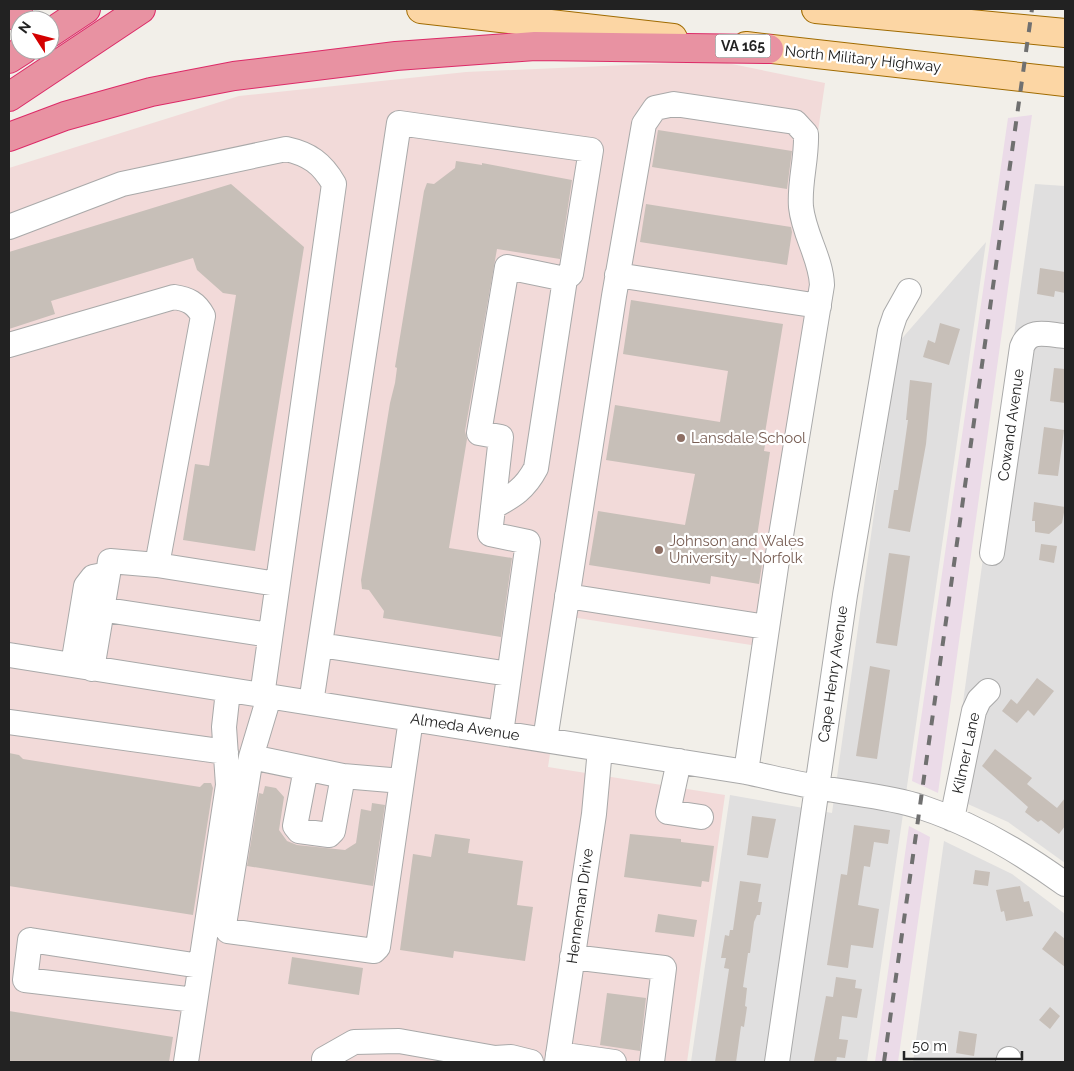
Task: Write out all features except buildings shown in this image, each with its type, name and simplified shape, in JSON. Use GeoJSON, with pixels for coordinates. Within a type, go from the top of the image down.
{"type":"FeatureCollection","features":[{"type":"Feature","properties":{"kind":"highway"},"geometry":{"type":"LineString","coordinates":[[9,15],[18,9]]}},
{"type":"Feature","properties":{"kind":"highway"},"geometry":{"type":"LineString","coordinates":[[9,97],[142,9]]}},
{"type":"Feature","properties":{"kind":"highway"},"geometry":{"type":"LineString","coordinates":[[60,26],[80,13]]}},
{"type":"Feature","properties":{"kind":"highway"},"geometry":{"type":"LineString","coordinates":[[9,137],[80,111],[151,92],[234,76],[396,56],[535,46],[769,49]]}},
{"type":"Feature","properties":{"kind":"main road","name":"North Military Highway"},"geometry":{"type":"LineString","coordinates":[[421,9],[1065,82]]}},
{"type":"Feature","properties":{"kind":"main road"},"geometry":{"type":"LineString","coordinates":[[816,9],[844,10],[1065,32]]}},
{"type":"Feature","properties":{"kind":"street"},"geometry":{"type":"LineString","coordinates":[[545,740],[617,275],[644,124],[648,115],[655,108],[674,104],[795,122],[806,134],[800,190],[801,209],[821,272],[822,285],[767,627],[746,772]]}},
{"type":"Feature","properties":{"kind":"street"},"geometry":{"type":"LineString","coordinates":[[311,703],[399,123],[591,150],[571,274],[565,279],[536,468],[529,483],[514,496],[493,507]]}},
{"type":"Feature","properties":{"kind":"street"},"geometry":{"type":"LineString","coordinates":[[9,227],[122,184],[286,149],[305,153],[324,167],[334,184],[270,635],[266,696],[251,757],[224,925],[228,931],[374,951],[378,947],[411,719]]}},
{"type":"Feature","properties":{"kind":"street"},"geometry":{"type":"LineString","coordinates":[[501,733],[528,542],[490,534],[501,437],[479,432],[507,267],[565,279]]}},
{"type":"Feature","properties":{"kind":"street"},"geometry":{"type":"LineString","coordinates":[[617,275],[818,306]]}},
{"type":"Feature","properties":{"kind":"street","name":"Cape Henry Avenue"},"geometry":{"type":"LineString","coordinates":[[777,1062],[857,520],[890,331],[895,316],[909,291]]}},
{"type":"Feature","properties":{"kind":"street"},"geometry":{"type":"LineString","coordinates":[[9,345],[174,297],[188,299],[199,307],[203,316],[158,565]]}},
{"type":"Feature","properties":{"kind":"street","name":"Cowand Avenue"},"geometry":{"type":"LineString","coordinates":[[992,553],[1022,347],[1029,336],[1036,333],[1065,336]]}},
{"type":"Feature","properties":{"kind":"street"},"geometry":{"type":"LineString","coordinates":[[82,667],[93,607],[108,574],[110,561],[158,565],[277,584]]}},
{"type":"Feature","properties":{"kind":"street"},"geometry":{"type":"LineString","coordinates":[[567,596],[767,627]]}},
{"type":"Feature","properties":{"kind":"street"},"geometry":{"type":"LineString","coordinates":[[93,607],[270,635]]}},
{"type":"Feature","properties":{"kind":"street"},"geometry":{"type":"LineString","coordinates":[[320,645],[509,674]]}},
{"type":"Feature","properties":{"kind":"street","name":"Almeda Avenue"},"geometry":{"type":"LineString","coordinates":[[9,655],[746,772],[817,787],[884,798],[920,807],[952,819]]}},
{"type":"Feature","properties":{"kind":"street"},"geometry":{"type":"LineString","coordinates":[[186,1062],[228,785],[224,727],[228,690]]}},
{"type":"Feature","properties":{"kind":"street","name":"Kilmer Lane"},"geometry":{"type":"LineString","coordinates":[[952,819],[974,711],[979,700],[988,691]]}},
{"type":"Feature","properties":{"kind":"street"},"geometry":{"type":"LineString","coordinates":[[9,722],[226,752]]}},
{"type":"Feature","properties":{"kind":"street","name":"Henneman Drive"},"geometry":{"type":"LineString","coordinates":[[558,1058],[594,814],[600,749]]}},
{"type":"Feature","properties":{"kind":"street"},"geometry":{"type":"LineString","coordinates":[[251,757],[343,776],[402,781]]}},
{"type":"Feature","properties":{"kind":"street"},"geometry":{"type":"LineString","coordinates":[[678,761],[668,812],[701,817]]}},
{"type":"Feature","properties":{"kind":"street"},"geometry":{"type":"LineString","coordinates":[[306,769],[295,826],[299,831],[329,835],[333,831],[343,776]]}},
{"type":"Feature","properties":{"kind":"street"},"geometry":{"type":"LineString","coordinates":[[952,819],[1008,846],[1065,884]]}},
{"type":"Feature","properties":{"kind":"street"},"geometry":{"type":"LineString","coordinates":[[195,1000],[26,980],[30,940],[200,966]]}},
{"type":"Feature","properties":{"kind":"street"},"geometry":{"type":"LineString","coordinates":[[572,957],[664,968],[652,1062]]}},
{"type":"Feature","properties":{"kind":"street"},"geometry":{"type":"LineString","coordinates":[[324,1060],[354,1042],[399,1041],[494,1060],[511,1057],[531,1062]]}},
{"type":"Feature","properties":{"kind":"street"},"geometry":{"type":"LineString","coordinates":[[558,1058],[614,1062]]}},
{"type":"Feature","properties":{"kind":"shaded area"},"geometry":{"type":"Polygon","coordinates":[[[717,61],[825,83],[809,193],[828,283],[770,648],[571,617],[548,767],[725,795],[687,1062],[9,1062],[9,168],[239,96],[466,72],[717,61]]]}},
{"type":"Feature","properties":{"kind":"shaded area"},"geometry":{"type":"Polygon","coordinates":[[[1032,115],[938,793],[912,781],[1008,118],[1032,115]]]}},
{"type":"Feature","properties":{"kind":"shaded area"},"geometry":{"type":"Polygon","coordinates":[[[1035,184],[1065,186],[1065,863],[1008,822],[950,796],[1035,184]]]}},
{"type":"Feature","properties":{"kind":"shaded area"},"geometry":{"type":"Polygon","coordinates":[[[986,242],[867,1062],[691,1062],[730,795],[832,813],[898,343],[986,242]]]}},
{"type":"Feature","properties":{"kind":"shaded area"},"geometry":{"type":"Polygon","coordinates":[[[909,826],[930,837],[898,1062],[875,1062],[909,826]]]}},
{"type":"Feature","properties":{"kind":"shaded area"},"geometry":{"type":"Polygon","coordinates":[[[944,841],[1012,874],[1065,914],[1065,1062],[913,1062],[944,841]]]}},
{"type":"Feature","properties":{"kind":"railway"},"geometry":{"type":"LineString","coordinates":[[884,1062],[1032,9]]}},
{"type":"Feature","properties":{"kind":"place","name":"Lansdale School"},"geometry":{"type":"Point","coordinates":[681,438]}},
{"type":"Feature","properties":{"kind":"place","name":"Johnson and Wales University - Norfolk"},"geometry":{"type":"Point","coordinates":[659,550]}}]}
